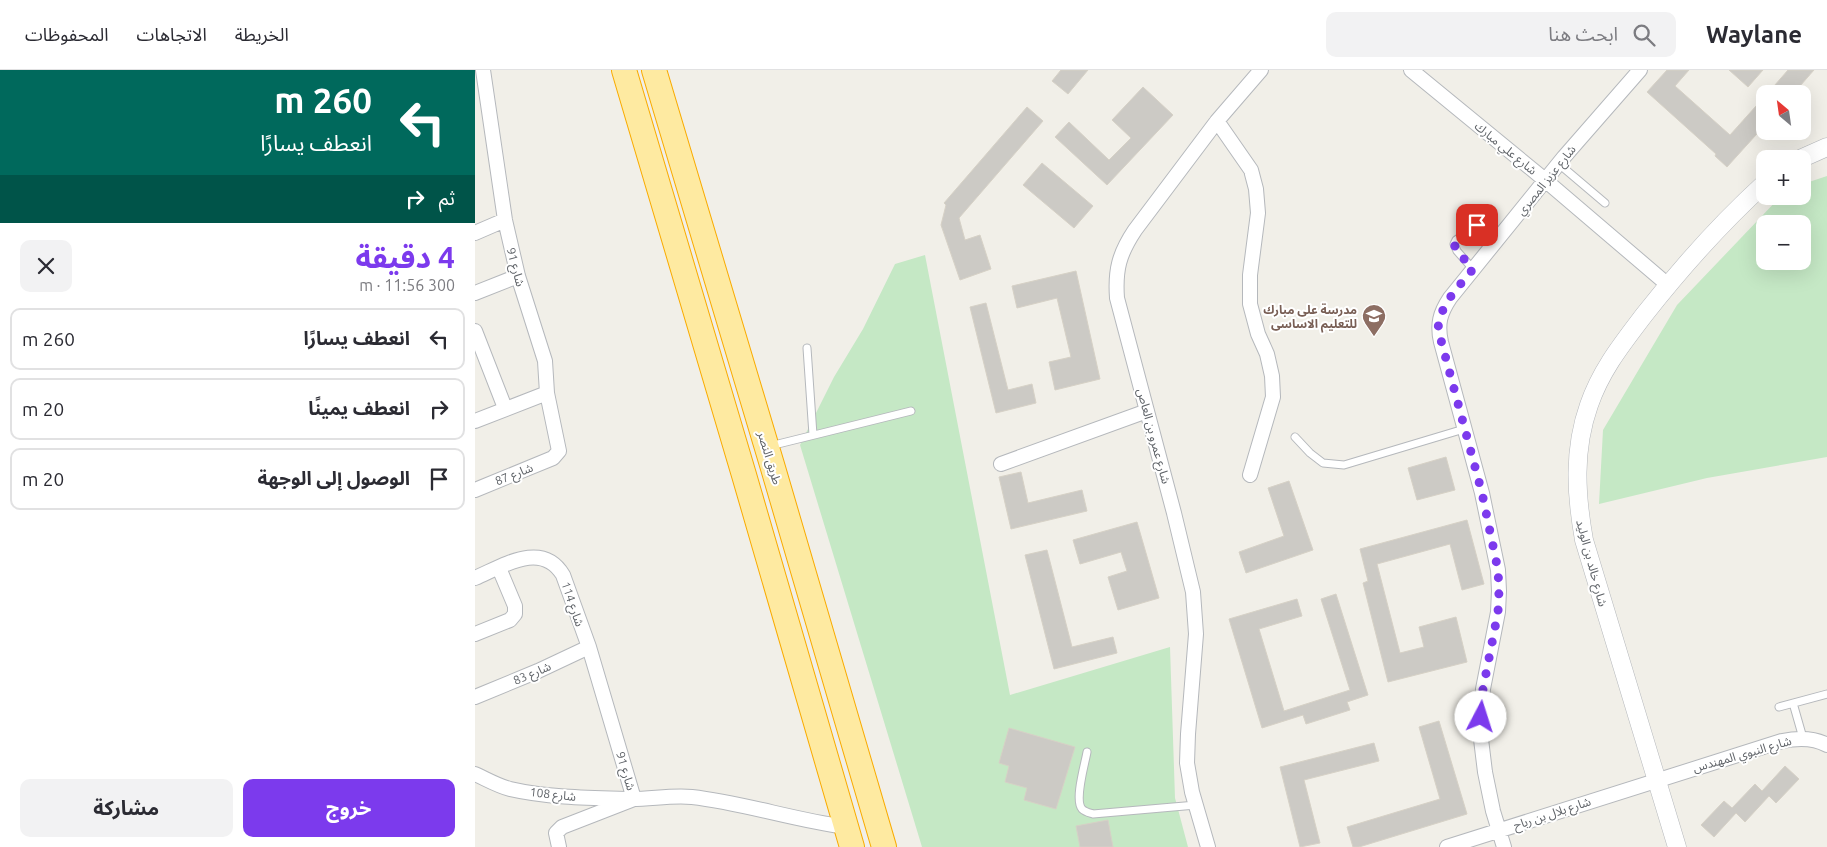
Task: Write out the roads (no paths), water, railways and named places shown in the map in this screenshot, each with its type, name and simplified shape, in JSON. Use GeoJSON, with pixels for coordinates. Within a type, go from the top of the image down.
{"type":"FeatureCollection","features":[{"type":"Feature","properties":{"kind":"highway"},"geometry":{"type":"LineString","coordinates":[[624,70],[849,837]]}},
{"type":"Feature","properties":{"kind":"highway","name":"طريق النصر"},"geometry":{"type":"LineString","coordinates":[[654,70],[884,847]]}},
{"type":"Feature","properties":{"kind":"highway"},"geometry":{"type":"LineString","coordinates":[[744,475],[770,458]]}},
{"type":"Feature","properties":{"kind":"street","name":"شارع 91"},"geometry":{"type":"LineString","coordinates":[[483,70],[505,220],[518,276],[545,361],[547,393],[559,451],[553,458]]}},
{"type":"Feature","properties":{"kind":"street","name":"شارع عمرو بن العاص"},"geometry":{"type":"LineString","coordinates":[[1208,847],[1187,763],[1187,734],[1196,634],[1194,599],[1175,513],[1117,298],[1116,280],[1118,262],[1125,245],[1135,230],[1217,121],[1261,70]]}},
{"type":"Feature","properties":{"kind":"street","name":"شارع علي مبارك"},"geometry":{"type":"LineString","coordinates":[[1411,70],[1545,180],[1668,285]]}},
{"type":"Feature","properties":{"kind":"street","name":"شارع عزيز المصري"},"geometry":{"type":"LineString","coordinates":[[1504,847],[1486,780],[1480,731],[1483,689],[1498,612],[1498,570],[1482,493],[1438,329],[1439,318],[1443,308],[1545,180],[1640,70]]}},
{"type":"Feature","properties":{"kind":"street"},"geometry":{"type":"LineString","coordinates":[[1217,121],[1251,170],[1256,189],[1258,213],[1250,275],[1250,304],[1258,334],[1267,354],[1272,376],[1273,397],[1249,476]]}},
{"type":"Feature","properties":{"kind":"street"},"geometry":{"type":"LineString","coordinates":[[1811,154],[1827,147]]}},
{"type":"Feature","properties":{"kind":"street","name":"شارع خالد بن الوليد"},"geometry":{"type":"LineString","coordinates":[[1677,847],[1584,540],[1577,494],[1578,456],[1588,406],[1603,372],[1621,344],[1668,285],[1756,192]]}},
{"type":"Feature","properties":{"kind":"street"},"geometry":{"type":"LineString","coordinates":[[475,233],[505,220]]}},
{"type":"Feature","properties":{"kind":"street"},"geometry":{"type":"LineString","coordinates":[[475,294],[518,276]]}},
{"type":"Feature","properties":{"kind":"street"},"geometry":{"type":"LineString","coordinates":[[475,331],[505,408]]}},
{"type":"Feature","properties":{"kind":"street"},"geometry":{"type":"LineString","coordinates":[[475,421],[547,393]]}},
{"type":"Feature","properties":{"kind":"street"},"geometry":{"type":"LineString","coordinates":[[1001,464],[1147,411]]}},
{"type":"Feature","properties":{"kind":"street","name":"شارع 87"},"geometry":{"type":"LineString","coordinates":[[476,486],[553,458]]}},
{"type":"Feature","properties":{"kind":"street","name":"شارع 114"},"geometry":{"type":"LineString","coordinates":[[499,568],[525,558],[543,557],[558,567],[563,575],[589,648]]}},
{"type":"Feature","properties":{"kind":"street"},"geometry":{"type":"LineString","coordinates":[[475,578],[499,568],[515,606],[515,614],[510,620],[475,634]]}},
{"type":"Feature","properties":{"kind":"street","name":"شارع 91"},"geometry":{"type":"LineString","coordinates":[[559,847],[556,833],[561,827],[634,799],[589,648]]}},
{"type":"Feature","properties":{"kind":"street","name":"شارع 83"},"geometry":{"type":"LineString","coordinates":[[475,697],[589,648]]}},
{"type":"Feature","properties":{"kind":"street","name":"شارع النبوي المهندس"},"geometry":{"type":"LineString","coordinates":[[1658,780],[1782,741],[1803,738],[1822,742],[1827,746]]}},
{"type":"Feature","properties":{"kind":"street","name":"شارع 108"},"geometry":{"type":"LineString","coordinates":[[475,774],[509,788],[525,791],[581,797],[634,799]]}},
{"type":"Feature","properties":{"kind":"street","name":"شارع بلال بن رباح"},"geometry":{"type":"LineString","coordinates":[[1447,847],[1658,780]]}},
{"type":"Feature","properties":{"kind":"street"},"geometry":{"type":"LineString","coordinates":[[634,799],[673,796],[723,801],[818,823],[849,837]]}},
{"type":"Feature","properties":{"kind":"lane"},"geometry":{"type":"LineString","coordinates":[[1559,164],[1605,203]]}},
{"type":"Feature","properties":{"kind":"lane"},"geometry":{"type":"LineString","coordinates":[[1473,269],[1457,251],[1454,244],[1456,240],[1477,225]]}},
{"type":"Feature","properties":{"kind":"lane"},"geometry":{"type":"LineString","coordinates":[[807,348],[813,435]]}},
{"type":"Feature","properties":{"kind":"lane"},"geometry":{"type":"LineString","coordinates":[[770,458],[813,435],[911,411]]}},
{"type":"Feature","properties":{"kind":"lane"},"geometry":{"type":"LineString","coordinates":[[1295,437],[1310,453],[1323,463],[1344,465],[1464,429]]}},
{"type":"Feature","properties":{"kind":"lane"},"geometry":{"type":"LineString","coordinates":[[1779,707],[1827,694]]}},
{"type":"Feature","properties":{"kind":"lane"},"geometry":{"type":"LineString","coordinates":[[1793,704],[1803,738]]}},
{"type":"Feature","properties":{"kind":"lane"},"geometry":{"type":"LineString","coordinates":[[1087,752],[1078,799],[1082,808],[1087,812],[1093,814],[1196,805]]}},
{"type":"Feature","properties":{"kind":"place","name":"مدرسة على مبارك للتعليم الاساسى"},"geometry":{"type":"Point","coordinates":[1374,337]}}]}
